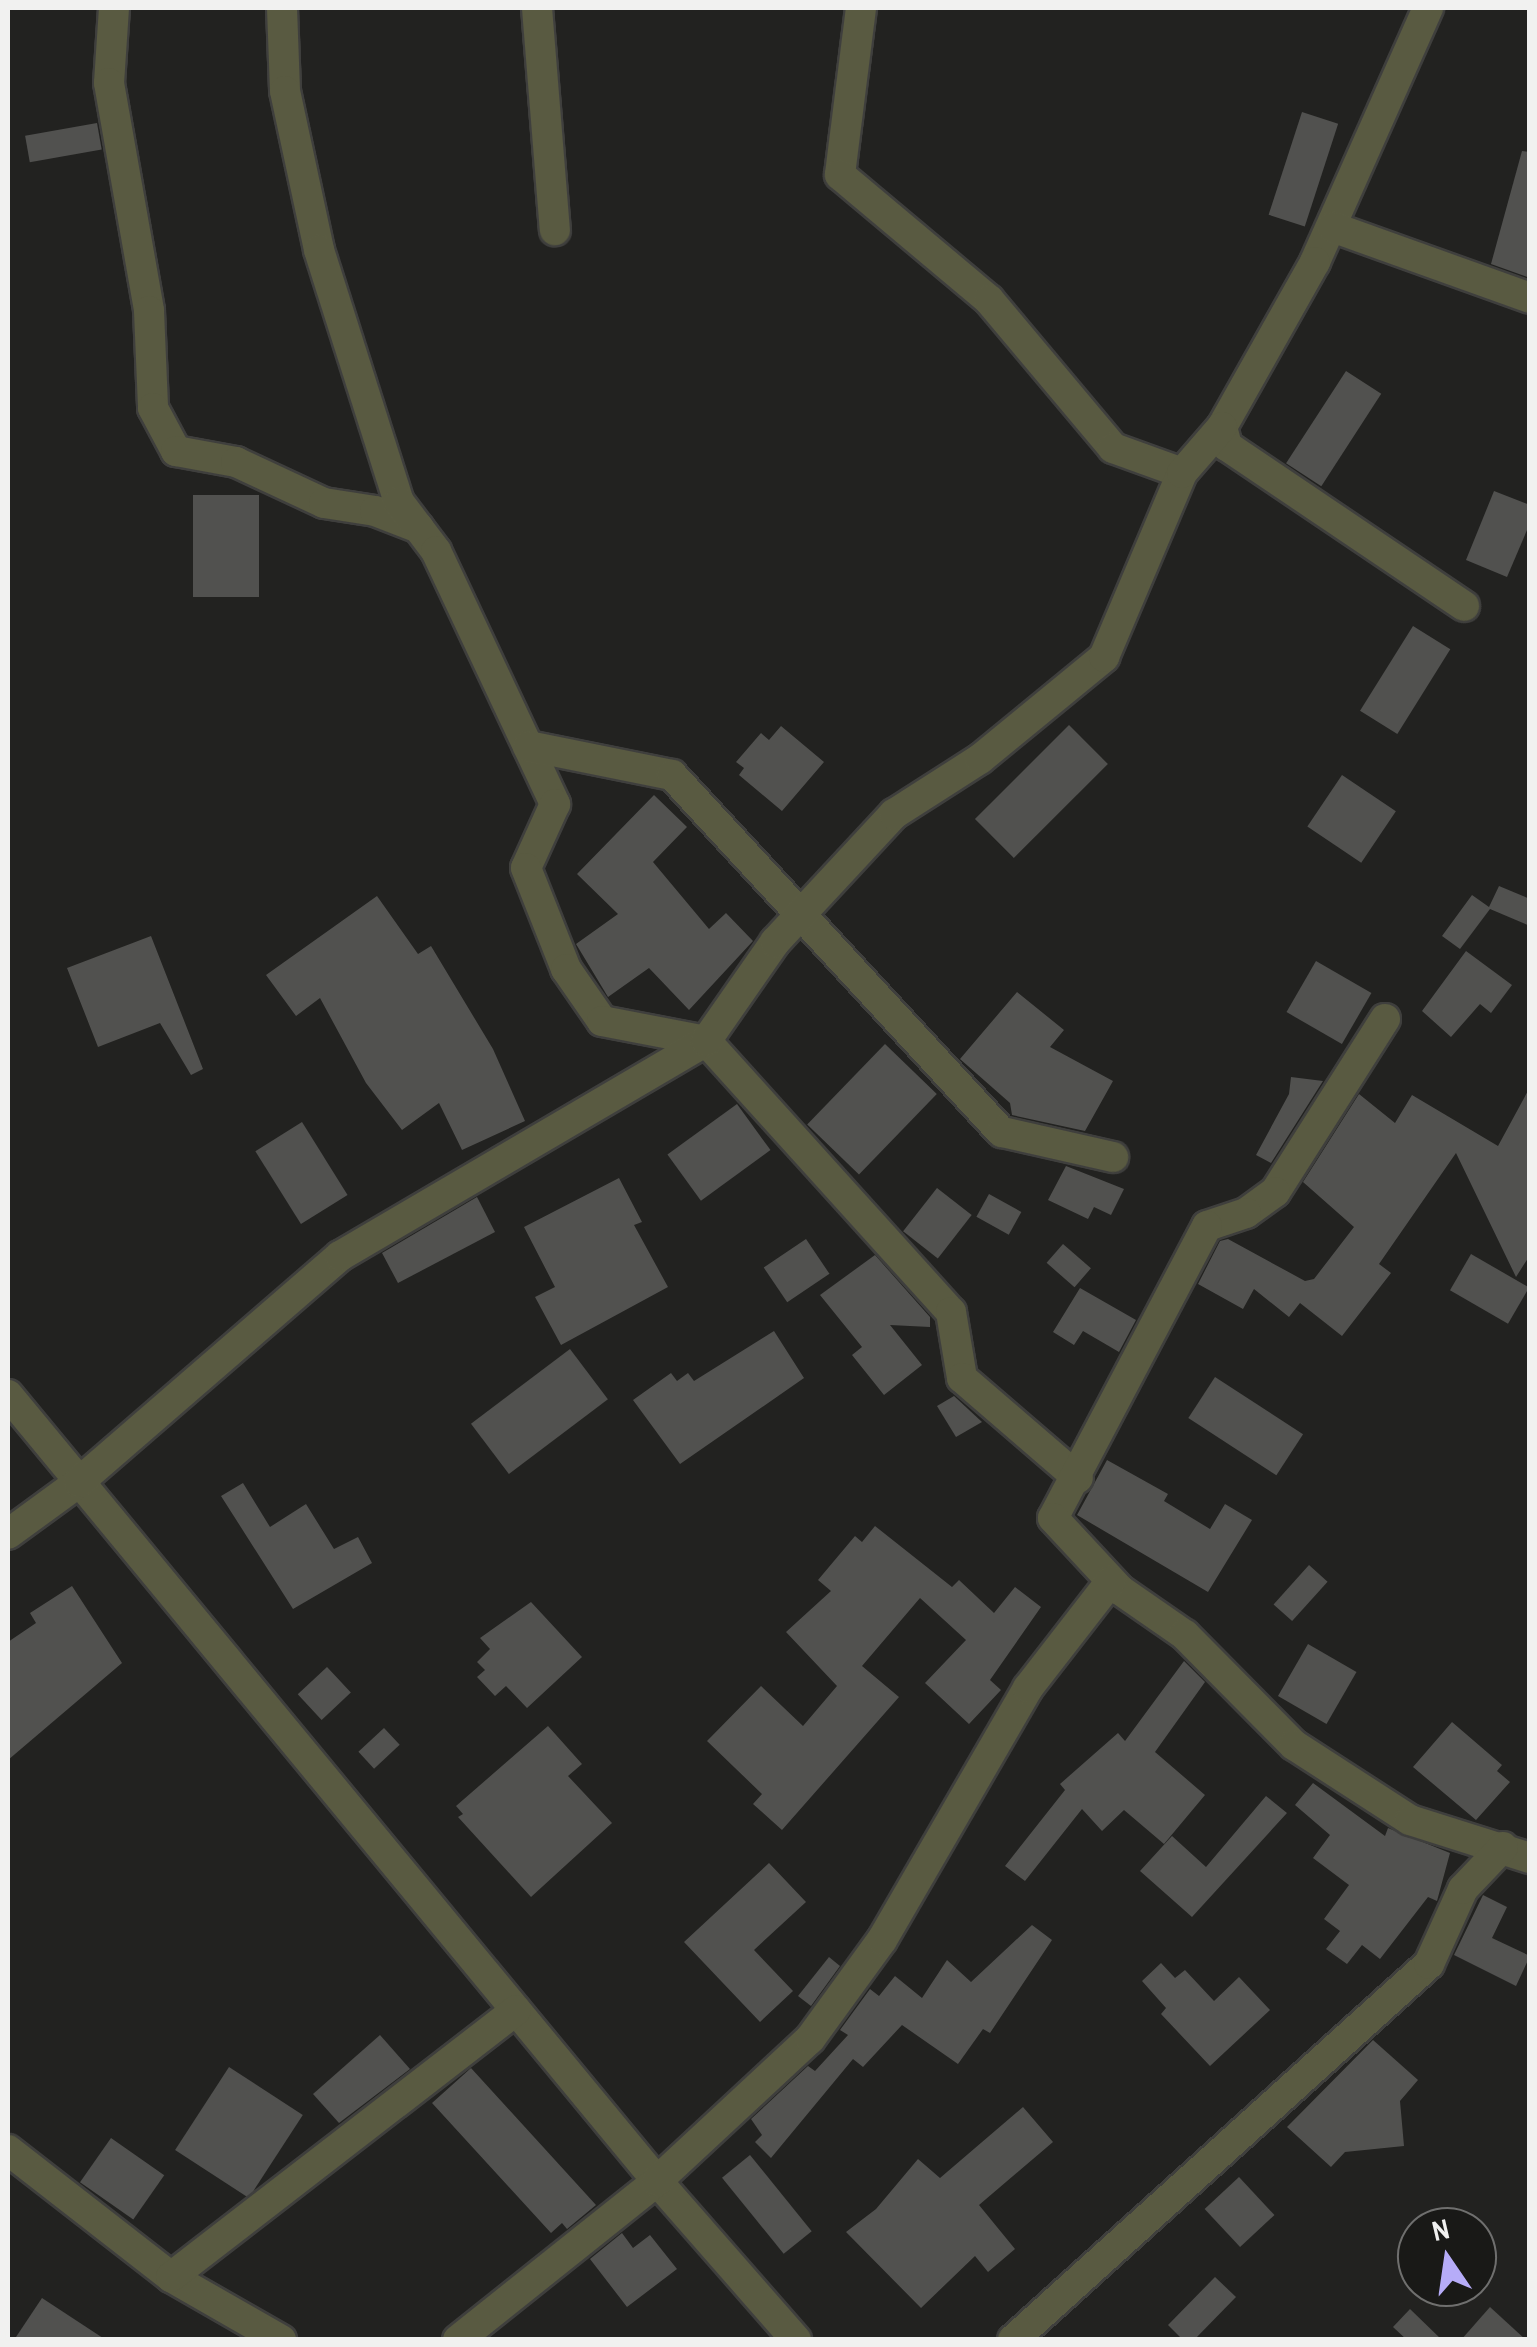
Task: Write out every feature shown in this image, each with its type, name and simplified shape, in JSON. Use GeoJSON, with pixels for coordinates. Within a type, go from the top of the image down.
{"type":"FeatureCollection","features":[{"type":"Feature","properties":{"kind":"street"},"geometry":{"type":"LineString","coordinates":[[114,8],[109,83],[149,311],[153,408],[176,450],[236,462],[324,503],[375,512],[419,528]]}},
{"type":"Feature","properties":{"kind":"street"},"geometry":{"type":"LineString","coordinates":[[282,8],[285,91],[319,250],[399,502],[436,551],[555,804],[526,868],[566,970],[602,1021],[706,1041],[951,1312],[962,1378],[1078,1478]]}},
{"type":"Feature","properties":{"kind":"street"},"geometry":{"type":"LineString","coordinates":[[537,8],[555,230]]}},
{"type":"Feature","properties":{"kind":"street"},"geometry":{"type":"LineString","coordinates":[[861,8],[840,175],[989,300],[1114,448],[1182,473]]}},
{"type":"Feature","properties":{"kind":"street"},"geometry":{"type":"LineString","coordinates":[[8,1534],[79,1482],[340,1256],[706,1041],[798,915],[894,814],[980,759],[1104,657],[1182,473],[1222,427],[1332,227],[1428,8]]}},
{"type":"Feature","properties":{"kind":"street"},"geometry":{"type":"LineString","coordinates":[[1332,227],[1530,298]]}},
{"type":"Feature","properties":{"kind":"street"},"geometry":{"type":"LineString","coordinates":[[1222,427],[1227,446],[1464,606]]}},
{"type":"Feature","properties":{"kind":"street"},"geometry":{"type":"LineString","coordinates":[[528,746],[672,775],[1002,1132],[1113,1157]]}},
{"type":"Feature","properties":{"kind":"street"},"geometry":{"type":"LineString","coordinates":[[1385,1019],[1275,1192],[1246,1213],[1207,1226],[1054,1518],[1111,1581],[1185,1635],[1294,1745],[1410,1820],[1516,1852]]}},
{"type":"Feature","properties":{"kind":"street"},"geometry":{"type":"LineString","coordinates":[[8,1395],[657,2181],[796,2340]]}},
{"type":"Feature","properties":{"kind":"street"},"geometry":{"type":"LineString","coordinates":[[458,2340],[657,2181],[810,2039],[882,1940],[1028,1688],[1111,1581]]}},
{"type":"Feature","properties":{"kind":"street"},"geometry":{"type":"LineString","coordinates":[[1013,2340],[1429,1964],[1463,1889],[1516,1852]]}},
{"type":"Feature","properties":{"kind":"street"},"geometry":{"type":"LineString","coordinates":[[171,2277],[516,2010]]}},
{"type":"Feature","properties":{"kind":"street"},"geometry":{"type":"LineString","coordinates":[[8,2150],[171,2277],[281,2340]]}},
{"type":"Feature","properties":{"kind":"building"},"geometry":{"type":"Polygon","coordinates":[[[1302,112],[1338,124],[1305,226],[1269,215],[1302,112]]]}},
{"type":"Feature","properties":{"kind":"building"},"geometry":{"type":"Polygon","coordinates":[[[97,123],[102,150],[30,162],[25,136],[97,123]]]}},
{"type":"Feature","properties":{"kind":"building"},"geometry":{"type":"Polygon","coordinates":[[[1522,151],[1530,152],[1530,278],[1491,264],[1522,151]]]}},
{"type":"Feature","properties":{"kind":"building"},"geometry":{"type":"Polygon","coordinates":[[[1346,371],[1381,394],[1321,486],[1286,463],[1346,371]]]}},
{"type":"Feature","properties":{"kind":"building"},"geometry":{"type":"Polygon","coordinates":[[[1494,491],[1530,505],[1530,523],[1507,577],[1466,560],[1494,491]]]}},
{"type":"Feature","properties":{"kind":"building"},"geometry":{"type":"Polygon","coordinates":[[[193,495],[259,495],[259,597],[193,597],[193,495]]]}},
{"type":"Feature","properties":{"kind":"building"},"geometry":{"type":"Polygon","coordinates":[[[1413,626],[1450,649],[1397,734],[1360,711],[1413,626]]]}},
{"type":"Feature","properties":{"kind":"building"},"geometry":{"type":"Polygon","coordinates":[[[1069,725],[1108,764],[1014,858],[975,819],[1069,725]]]}},
{"type":"Feature","properties":{"kind":"building"},"geometry":{"type":"Polygon","coordinates":[[[781,726],[824,762],[782,811],[739,775],[744,768],[736,762],[761,733],[769,740],[781,726]]]}},
{"type":"Feature","properties":{"kind":"building"},"geometry":{"type":"Polygon","coordinates":[[[1342,775],[1396,811],[1361,863],[1307,826],[1342,775]]]}},
{"type":"Feature","properties":{"kind":"building"},"geometry":{"type":"Polygon","coordinates":[[[654,795],[687,827],[653,862],[709,929],[726,913],[753,941],[689,1010],[649,968],[608,997],[576,944],[618,914],[577,874],[654,795]]]}},
{"type":"Feature","properties":{"kind":"building"},"geometry":{"type":"Polygon","coordinates":[[[1499,886],[1530,899],[1530,926],[1490,909],[1460,949],[1442,936],[1472,895],[1489,907],[1499,886]]]}},
{"type":"Feature","properties":{"kind":"building"},"geometry":{"type":"Polygon","coordinates":[[[377,896],[418,954],[431,946],[493,1049],[525,1121],[462,1150],[439,1103],[402,1130],[366,1083],[320,998],[296,1016],[266,975],[377,896]]]}},
{"type":"Feature","properties":{"kind":"building"},"geometry":{"type":"Polygon","coordinates":[[[151,936],[203,1069],[191,1075],[160,1023],[98,1047],[67,968],[151,936]]]}},
{"type":"Feature","properties":{"kind":"building"},"geometry":{"type":"Polygon","coordinates":[[[1466,951],[1512,985],[1491,1013],[1480,1004],[1451,1037],[1422,1011],[1466,951]]]}},
{"type":"Feature","properties":{"kind":"building"},"geometry":{"type":"Polygon","coordinates":[[[1316,961],[1371,993],[1342,1044],[1286,1012],[1316,961]]]}},
{"type":"Feature","properties":{"kind":"building"},"geometry":{"type":"Polygon","coordinates":[[[1017,992],[1064,1030],[1050,1047],[1113,1081],[1085,1131],[1012,1115],[1010,1103],[960,1059],[1017,992]]]}},
{"type":"Feature","properties":{"kind":"building"},"geometry":{"type":"Polygon","coordinates":[[[885,1044],[937,1094],[859,1175],[807,1125],[885,1044]]]}},
{"type":"Feature","properties":{"kind":"building"},"geometry":{"type":"Polygon","coordinates":[[[1291,1077],[1323,1081],[1271,1163],[1256,1155],[1289,1094],[1291,1077]]]}},
{"type":"Feature","properties":{"kind":"building"},"geometry":{"type":"Polygon","coordinates":[[[1530,1087],[1530,1255],[1516,1277],[1456,1153],[1379,1264],[1391,1273],[1342,1336],[1300,1303],[1289,1317],[1254,1289],[1243,1309],[1198,1284],[1220,1241],[1228,1239],[1305,1281],[1314,1279],[1354,1227],[1303,1182],[1359,1094],[1395,1123],[1412,1095],[1498,1146],[1530,1087]]]}},
{"type":"Feature","properties":{"kind":"building"},"geometry":{"type":"Polygon","coordinates":[[[737,1104],[771,1150],[701,1201],[667,1155],[737,1104]]]}},
{"type":"Feature","properties":{"kind":"building"},"geometry":{"type":"Polygon","coordinates":[[[302,1122],[348,1195],[301,1224],[255,1151],[302,1122]]]}},
{"type":"Feature","properties":{"kind":"building"},"geometry":{"type":"Polygon","coordinates":[[[1066,1166],[1124,1189],[1111,1215],[1094,1207],[1088,1219],[1048,1200],[1066,1166]]]}},
{"type":"Feature","properties":{"kind":"building"},"geometry":{"type":"Polygon","coordinates":[[[619,1178],[642,1222],[634,1225],[668,1287],[561,1345],[535,1297],[555,1287],[524,1227],[619,1178]]]}},
{"type":"Feature","properties":{"kind":"building"},"geometry":{"type":"Polygon","coordinates":[[[937,1188],[972,1215],[938,1258],[903,1231],[937,1188]]]}},
{"type":"Feature","properties":{"kind":"building"},"geometry":{"type":"Polygon","coordinates":[[[989,1194],[1021,1212],[1009,1235],[976,1217],[989,1194]]]}},
{"type":"Feature","properties":{"kind":"building"},"geometry":{"type":"Polygon","coordinates":[[[477,1197],[495,1232],[398,1283],[382,1253],[477,1197]]]}},
{"type":"Feature","properties":{"kind":"building"},"geometry":{"type":"Polygon","coordinates":[[[806,1239],[829,1274],[787,1302],[764,1268],[806,1239]]]}},
{"type":"Feature","properties":{"kind":"building"},"geometry":{"type":"Polygon","coordinates":[[[1063,1244],[1091,1268],[1075,1287],[1047,1263],[1063,1244]]]}},
{"type":"Feature","properties":{"kind":"building"},"geometry":{"type":"Polygon","coordinates":[[[1471,1254],[1529,1288],[1508,1324],[1450,1290],[1471,1254]]]}},
{"type":"Feature","properties":{"kind":"building"},"geometry":{"type":"Polygon","coordinates":[[[875,1255],[930,1317],[930,1327],[890,1325],[922,1365],[884,1395],[852,1355],[862,1347],[820,1295],[875,1255]]]}},
{"type":"Feature","properties":{"kind":"building"},"geometry":{"type":"Polygon","coordinates":[[[1080,1288],[1136,1320],[1119,1352],[1083,1331],[1074,1345],[1053,1332],[1080,1288]]]}},
{"type":"Feature","properties":{"kind":"building"},"geometry":{"type":"Polygon","coordinates":[[[774,1331],[804,1378],[680,1464],[633,1400],[671,1373],[677,1381],[688,1373],[694,1381],[774,1331]]]}},
{"type":"Feature","properties":{"kind":"building"},"geometry":{"type":"Polygon","coordinates":[[[570,1349],[608,1399],[509,1474],[471,1424],[570,1349]]]}},
{"type":"Feature","properties":{"kind":"building"},"geometry":{"type":"Polygon","coordinates":[[[1215,1377],[1303,1434],[1276,1475],[1188,1418],[1215,1377]]]}},
{"type":"Feature","properties":{"kind":"building"},"geometry":{"type":"Polygon","coordinates":[[[954,1396],[982,1422],[956,1437],[937,1406],[954,1396]]]}},
{"type":"Feature","properties":{"kind":"building"},"geometry":{"type":"Polygon","coordinates":[[[1107,1460],[1168,1494],[1164,1501],[1210,1529],[1225,1504],[1252,1520],[1208,1592],[1077,1515],[1107,1460]]]}},
{"type":"Feature","properties":{"kind":"building"},"geometry":{"type":"Polygon","coordinates":[[[243,1483],[270,1527],[306,1504],[334,1549],[358,1537],[372,1563],[293,1609],[221,1496],[243,1483]]]}},
{"type":"Feature","properties":{"kind":"building"},"geometry":{"type":"Polygon","coordinates":[[[875,1526],[952,1587],[959,1580],[994,1613],[1015,1587],[1041,1607],[990,1680],[1001,1690],[969,1724],[925,1683],[966,1640],[920,1598],[862,1666],[899,1697],[782,1830],[753,1804],[762,1794],[707,1741],[761,1686],[803,1726],[837,1686],[786,1632],[831,1591],[818,1580],[855,1536],[862,1542],[875,1526]]]}},
{"type":"Feature","properties":{"kind":"building"},"geometry":{"type":"Polygon","coordinates":[[[1309,1565],[1328,1582],[1292,1621],[1274,1604],[1309,1565]]]}},
{"type":"Feature","properties":{"kind":"building"},"geometry":{"type":"Polygon","coordinates":[[[72,1586],[122,1663],[8,1760],[8,1642],[36,1623],[30,1613],[72,1586]]]}},
{"type":"Feature","properties":{"kind":"building"},"geometry":{"type":"Polygon","coordinates":[[[531,1602],[582,1657],[527,1708],[506,1686],[495,1696],[477,1677],[485,1670],[477,1662],[490,1649],[480,1638],[531,1602]]]}},
{"type":"Feature","properties":{"kind":"building"},"geometry":{"type":"Polygon","coordinates":[[[1308,1644],[1356,1672],[1326,1724],[1278,1696],[1308,1644]]]}},
{"type":"Feature","properties":{"kind":"building"},"geometry":{"type":"Polygon","coordinates":[[[1184,1661],[1205,1682],[1155,1752],[1205,1795],[1164,1844],[1124,1810],[1102,1831],[1082,1809],[1025,1881],[1005,1866],[1065,1790],[1060,1784],[1118,1733],[1125,1741],[1184,1661]]]}},
{"type":"Feature","properties":{"kind":"building"},"geometry":{"type":"Polygon","coordinates":[[[327,1667],[351,1693],[322,1720],[298,1694],[327,1667]]]}},
{"type":"Feature","properties":{"kind":"building"},"geometry":{"type":"Polygon","coordinates":[[[1452,1722],[1502,1765],[1497,1771],[1510,1782],[1476,1820],[1413,1767],[1452,1722]]]}},
{"type":"Feature","properties":{"kind":"building"},"geometry":{"type":"Polygon","coordinates":[[[548,1726],[582,1764],[568,1776],[612,1823],[531,1897],[458,1817],[463,1814],[456,1806],[548,1726]]]}},
{"type":"Feature","properties":{"kind":"building"},"geometry":{"type":"Polygon","coordinates":[[[384,1728],[400,1745],[374,1769],[358,1752],[384,1728]]]}},
{"type":"Feature","properties":{"kind":"building"},"geometry":{"type":"Polygon","coordinates":[[[1313,1783],[1385,1836],[1388,1828],[1450,1853],[1437,1901],[1428,1897],[1380,1959],[1362,1945],[1347,1964],[1326,1949],[1340,1931],[1324,1919],[1349,1885],[1313,1858],[1330,1835],[1295,1805],[1313,1783]]]}},
{"type":"Feature","properties":{"kind":"building"},"geometry":{"type":"Polygon","coordinates":[[[1266,1796],[1287,1813],[1192,1917],[1140,1871],[1172,1836],[1206,1867],[1266,1796]]]}},
{"type":"Feature","properties":{"kind":"building"},"geometry":{"type":"Polygon","coordinates":[[[769,1863],[806,1902],[754,1950],[793,1991],[760,2022],[684,1942],[769,1863]]]}},
{"type":"Feature","properties":{"kind":"building"},"geometry":{"type":"Polygon","coordinates":[[[1483,1895],[1507,1907],[1492,1938],[1530,1956],[1516,1986],[1454,1955],[1483,1895]]]}},
{"type":"Feature","properties":{"kind":"building"},"geometry":{"type":"Polygon","coordinates":[[[1032,1925],[1052,1940],[990,2033],[983,2029],[958,2064],[902,2025],[863,2067],[853,2059],[771,2158],[755,2142],[762,2135],[751,2119],[808,2066],[815,2071],[848,2035],[840,2030],[870,1989],[879,1996],[895,1976],[922,1998],[947,1960],[971,1982],[1032,1925]]]}},
{"type":"Feature","properties":{"kind":"building"},"geometry":{"type":"Polygon","coordinates":[[[829,1957],[840,1966],[811,2006],[798,1996],[829,1957]]]}},
{"type":"Feature","properties":{"kind":"building"},"geometry":{"type":"Polygon","coordinates":[[[1161,1963],[1175,1978],[1185,1970],[1214,2001],[1239,1977],[1270,2010],[1210,2066],[1161,2014],[1166,2008],[1142,1981],[1161,1963]]]}},
{"type":"Feature","properties":{"kind":"building"},"geometry":{"type":"Polygon","coordinates":[[[380,2035],[410,2069],[339,2123],[313,2094],[380,2035]]]}},
{"type":"Feature","properties":{"kind":"building"},"geometry":{"type":"Polygon","coordinates":[[[1373,2040],[1418,2080],[1400,2101],[1404,2146],[1345,2152],[1331,2167],[1287,2127],[1373,2040]]]}},
{"type":"Feature","properties":{"kind":"building"},"geometry":{"type":"Polygon","coordinates":[[[229,2067],[303,2115],[249,2198],[175,2150],[229,2067]]]}},
{"type":"Feature","properties":{"kind":"building"},"geometry":{"type":"Polygon","coordinates":[[[471,2068],[596,2205],[567,2229],[562,2223],[551,2233],[432,2103],[471,2068]]]}},
{"type":"Feature","properties":{"kind":"building"},"geometry":{"type":"Polygon","coordinates":[[[1023,2107],[1053,2142],[979,2205],[1015,2249],[988,2272],[975,2256],[921,2308],[846,2232],[876,2209],[918,2159],[940,2178],[1023,2107]]]}},
{"type":"Feature","properties":{"kind":"building"},"geometry":{"type":"Polygon","coordinates":[[[111,2138],[164,2175],[133,2220],[80,2182],[111,2138]]]}},
{"type":"Feature","properties":{"kind":"building"},"geometry":{"type":"Polygon","coordinates":[[[750,2155],[812,2231],[784,2254],[722,2178],[750,2155]]]}},
{"type":"Feature","properties":{"kind":"building"},"geometry":{"type":"Polygon","coordinates":[[[1239,2177],[1274,2215],[1240,2247],[1205,2209],[1239,2177]]]}},
{"type":"Feature","properties":{"kind":"building"},"geometry":{"type":"Polygon","coordinates":[[[622,2233],[633,2248],[650,2235],[677,2269],[627,2307],[590,2259],[622,2233]]]}},
{"type":"Feature","properties":{"kind":"building"},"geometry":{"type":"Polygon","coordinates":[[[1215,2277],[1236,2297],[1194,2340],[1183,2340],[1168,2325],[1215,2277]]]}},
{"type":"Feature","properties":{"kind":"building"},"geometry":{"type":"Polygon","coordinates":[[[42,2298],[106,2340],[14,2340],[42,2298]]]}},
{"type":"Feature","properties":{"kind":"building"},"geometry":{"type":"Polygon","coordinates":[[[1490,2307],[1526,2340],[1461,2340],[1490,2307]]]}},
{"type":"Feature","properties":{"kind":"building"},"geometry":{"type":"Polygon","coordinates":[[[1410,2309],[1442,2340],[1407,2340],[1393,2327],[1410,2309]]]}}]}
